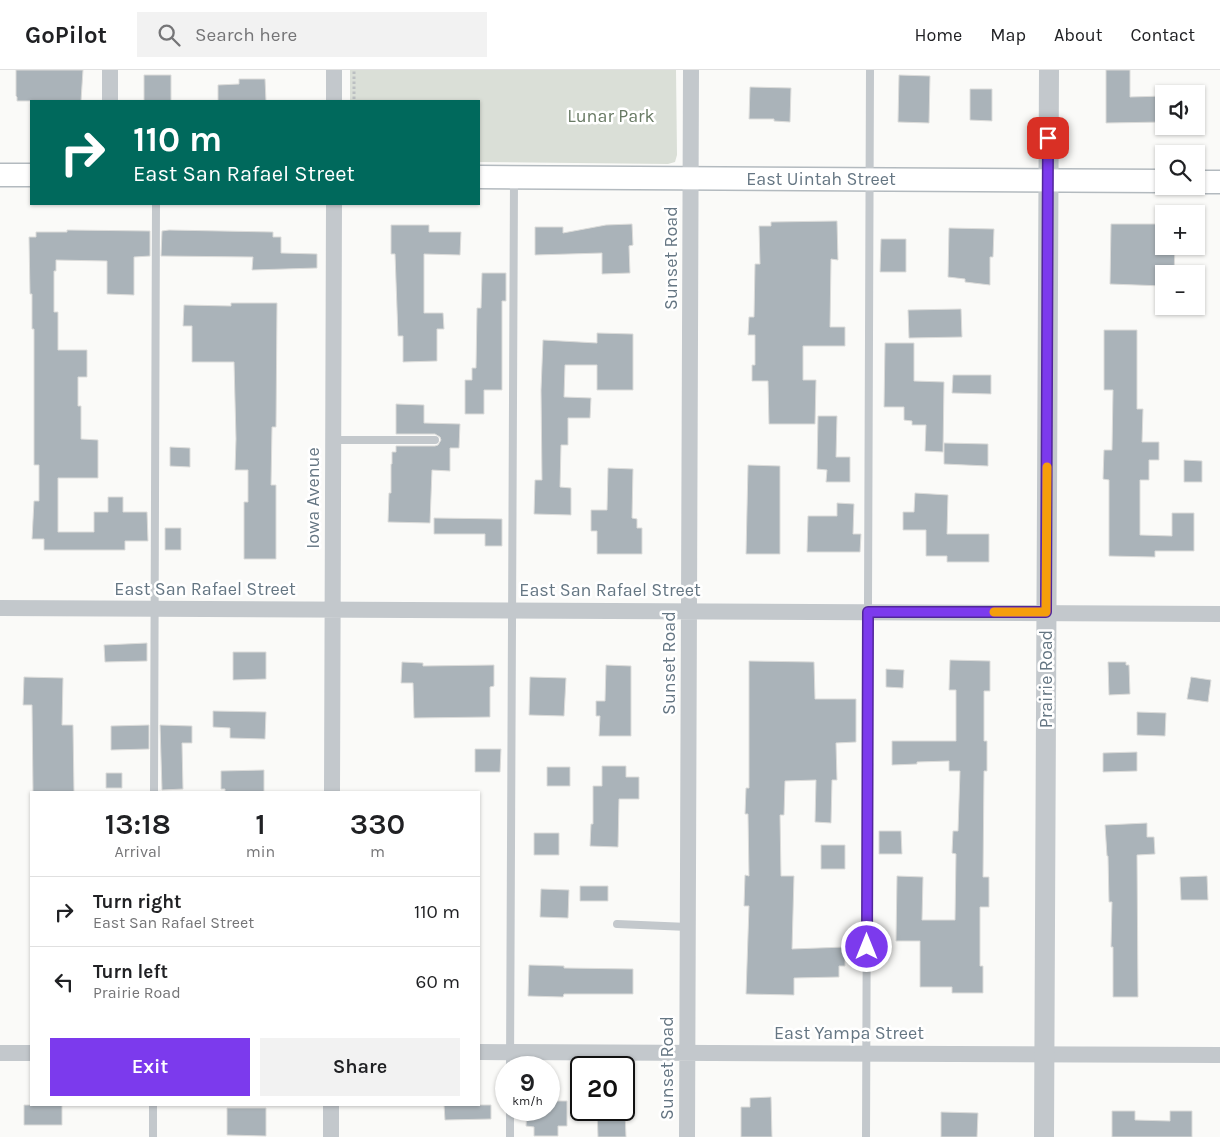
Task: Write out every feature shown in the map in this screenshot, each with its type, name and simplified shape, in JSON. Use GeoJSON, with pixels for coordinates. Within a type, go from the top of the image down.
{"type":"FeatureCollection","features":[{"type":"Feature","properties":{"kind":"main road"},"geometry":{"type":"LineString","coordinates":[[0,175],[30,175]]}},
{"type":"Feature","properties":{"kind":"main road","name":"East Uintah Street"},"geometry":{"type":"LineString","coordinates":[[480,177],[1155,182]]}},
{"type":"Feature","properties":{"kind":"main road"},"geometry":{"type":"LineString","coordinates":[[1205,182],[1220,182]]}},
{"type":"Feature","properties":{"kind":"street"},"geometry":{"type":"LineString","coordinates":[[110,70],[110,100]]}},
{"type":"Feature","properties":{"kind":"street"},"geometry":{"type":"LineString","coordinates":[[334,70],[334,100]]}},
{"type":"Feature","properties":{"kind":"street","name":"Sunset Road"},"geometry":{"type":"LineString","coordinates":[[687,1137],[691,70]]}},
{"type":"Feature","properties":{"kind":"street","name":"Prairie Road"},"geometry":{"type":"LineString","coordinates":[[1044,1137],[1048,70]]}},
{"type":"Feature","properties":{"kind":"street","name":"Iowa Avenue"},"geometry":{"type":"LineString","coordinates":[[332,791],[334,205]]}},
{"type":"Feature","properties":{"kind":"street","name":"East San Rafael Street"},"geometry":{"type":"LineString","coordinates":[[0,608],[1220,614]]}},
{"type":"Feature","properties":{"kind":"street","name":"East Yampa Street"},"geometry":{"type":"LineString","coordinates":[[480,1052],[495,1056]]}},
{"type":"Feature","properties":{"kind":"street","name":"East Yampa Street"},"geometry":{"type":"LineString","coordinates":[[560,1058],[687,1052],[1220,1055]]}},
{"type":"Feature","properties":{"kind":"street"},"geometry":{"type":"LineString","coordinates":[[0,1053],[30,1053]]}},
{"type":"Feature","properties":{"kind":"street"},"geometry":{"type":"LineString","coordinates":[[331,1106],[331,1137]]}},
{"type":"Feature","properties":{"kind":"lane"},"geometry":{"type":"LineString","coordinates":[[866,1137],[870,70]]}},
{"type":"Feature","properties":{"kind":"lane"},"geometry":{"type":"LineString","coordinates":[[510,1056],[514,177]]}},
{"type":"Feature","properties":{"kind":"lane"},"geometry":{"type":"LineString","coordinates":[[154,791],[156,205]]}},
{"type":"Feature","properties":{"kind":"lane"},"geometry":{"type":"LineString","coordinates":[[333,440],[435,440]]}},
{"type":"Feature","properties":{"kind":"lane"},"geometry":{"type":"LineString","coordinates":[[617,924],[688,927]]}},
{"type":"Feature","properties":{"kind":"lane"},"geometry":{"type":"LineString","coordinates":[[153,1106],[153,1137]]}},
{"type":"Feature","properties":{"kind":"lane"},"geometry":{"type":"LineString","coordinates":[[510,1121],[510,1137]]}},
{"type":"Feature","properties":{"kind":"path"},"geometry":{"type":"LineString","coordinates":[[354,70],[354,100]]}},
{"type":"Feature","properties":{"kind":"green space","name":"Lunar Park"},"geometry":{"type":"Polygon","coordinates":[[[350,70],[676,70],[677,155],[675,162],[668,164],[480,162],[480,100],[350,100],[350,70]]]}},
{"type":"Feature","properties":{"kind":"building"},"geometry":{"type":"Polygon","coordinates":[[[16,70],[83,70],[81,100],[17,101],[16,70]]]}},
{"type":"Feature","properties":{"kind":"building"},"geometry":{"type":"Polygon","coordinates":[[[1106,70],[1130,70],[1130,97],[1155,96],[1155,122],[1106,123],[1106,70]]]}},
{"type":"Feature","properties":{"kind":"building"},"geometry":{"type":"Polygon","coordinates":[[[144,75],[171,75],[171,100],[144,100],[144,75]]]}},
{"type":"Feature","properties":{"kind":"building"},"geometry":{"type":"Polygon","coordinates":[[[899,75],[930,76],[929,123],[898,122],[899,75]]]}},
{"type":"Feature","properties":{"kind":"building"},"geometry":{"type":"Polygon","coordinates":[[[239,79],[265,79],[266,100],[218,100],[218,85],[239,84],[239,79]]]}},
{"type":"Feature","properties":{"kind":"building"},"geometry":{"type":"Polygon","coordinates":[[[750,87],[791,88],[790,122],[774,121],[774,119],[749,119],[750,87]]]}},
{"type":"Feature","properties":{"kind":"building"},"geometry":{"type":"Polygon","coordinates":[[[970,89],[992,89],[992,121],[970,120],[970,89]]]}},
{"type":"Feature","properties":{"kind":"building"},"geometry":{"type":"Polygon","coordinates":[[[837,221],[838,260],[831,259],[830,327],[845,327],[845,346],[803,346],[803,380],[816,380],[815,424],[769,424],[768,381],[752,381],[752,365],[755,365],[755,335],[748,335],[749,317],[754,317],[755,264],[760,264],[759,226],[771,226],[771,222],[837,221]]]}},
{"type":"Feature","properties":{"kind":"building"},"geometry":{"type":"Polygon","coordinates":[[[632,224],[633,245],[629,246],[630,273],[602,274],[602,253],[535,255],[535,227],[563,227],[563,233],[606,225],[632,224]]]}},
{"type":"Feature","properties":{"kind":"building"},"geometry":{"type":"Polygon","coordinates":[[[1111,224],[1155,224],[1155,255],[1175,255],[1174,265],[1155,265],[1155,286],[1110,284],[1111,224]]]}},
{"type":"Feature","properties":{"kind":"building"},"geometry":{"type":"Polygon","coordinates":[[[391,225],[429,225],[429,232],[461,232],[460,255],[424,254],[424,313],[443,313],[444,329],[437,329],[437,361],[403,362],[403,336],[398,336],[395,254],[391,254],[391,225]]]}},
{"type":"Feature","properties":{"kind":"building"},"geometry":{"type":"Polygon","coordinates":[[[949,228],[994,229],[993,257],[990,257],[990,285],[965,282],[965,279],[948,277],[949,228]]]}},
{"type":"Feature","properties":{"kind":"building"},"geometry":{"type":"Polygon","coordinates":[[[67,230],[150,231],[150,256],[134,257],[134,295],[107,294],[107,261],[56,260],[56,271],[54,271],[54,312],[58,312],[58,350],[87,350],[87,377],[78,377],[78,406],[81,406],[81,439],[98,440],[98,478],[58,478],[58,532],[94,532],[94,512],[108,512],[108,497],[123,497],[123,512],[147,512],[148,541],[125,541],[125,550],[44,550],[44,539],[32,539],[34,501],[39,501],[39,465],[34,465],[34,329],[32,329],[32,294],[30,294],[29,237],[36,237],[36,232],[67,232],[67,230]]]}},
{"type":"Feature","properties":{"kind":"building"},"geometry":{"type":"Polygon","coordinates":[[[162,231],[273,232],[273,237],[281,237],[281,253],[317,254],[317,268],[252,270],[253,257],[161,256],[162,231]]]}},
{"type":"Feature","properties":{"kind":"building"},"geometry":{"type":"Polygon","coordinates":[[[881,239],[906,239],[906,272],[880,272],[881,239]]]}},
{"type":"Feature","properties":{"kind":"building"},"geometry":{"type":"Polygon","coordinates":[[[482,273],[506,273],[506,301],[502,301],[502,390],[484,390],[484,414],[465,414],[465,380],[472,380],[472,368],[476,368],[477,308],[481,308],[482,273]]]}},
{"type":"Feature","properties":{"kind":"building"},"geometry":{"type":"Polygon","coordinates":[[[231,303],[277,303],[276,427],[272,427],[271,485],[276,485],[276,559],[244,559],[244,502],[248,502],[248,470],[235,470],[234,362],[192,362],[192,326],[183,326],[184,305],[231,306],[231,303]]]}},
{"type":"Feature","properties":{"kind":"building"},"geometry":{"type":"Polygon","coordinates":[[[961,309],[962,337],[909,338],[908,310],[961,309]]]}},
{"type":"Feature","properties":{"kind":"building"},"geometry":{"type":"Polygon","coordinates":[[[1104,330],[1137,330],[1137,409],[1143,409],[1142,442],[1159,442],[1159,460],[1149,460],[1149,480],[1140,480],[1140,535],[1172,536],[1172,513],[1194,513],[1194,551],[1155,551],[1155,557],[1109,556],[1109,480],[1103,479],[1104,450],[1112,450],[1113,390],[1104,390],[1104,330]]]}},
{"type":"Feature","properties":{"kind":"building"},"geometry":{"type":"Polygon","coordinates":[[[597,333],[633,334],[633,390],[597,390],[597,365],[565,365],[564,397],[591,398],[590,418],[568,418],[568,445],[561,445],[560,487],[571,488],[571,515],[534,514],[535,480],[542,480],[541,390],[543,340],[597,343],[597,333]]]}},
{"type":"Feature","properties":{"kind":"building"},"geometry":{"type":"Polygon","coordinates":[[[885,343],[914,343],[914,381],[944,382],[943,452],[925,451],[926,425],[912,425],[912,421],[904,420],[904,407],[884,407],[885,343]]]}},
{"type":"Feature","properties":{"kind":"building"},"geometry":{"type":"Polygon","coordinates":[[[953,375],[991,375],[991,394],[952,393],[953,375]]]}},
{"type":"Feature","properties":{"kind":"building"},"geometry":{"type":"Polygon","coordinates":[[[396,404],[424,405],[424,423],[460,424],[459,448],[450,448],[450,471],[432,470],[430,523],[388,522],[392,452],[396,452],[396,446],[435,446],[441,440],[435,434],[396,434],[396,404]]]}},
{"type":"Feature","properties":{"kind":"building"},"geometry":{"type":"Polygon","coordinates":[[[818,416],[837,416],[836,457],[850,457],[850,482],[826,482],[827,470],[817,469],[818,416]]]}},
{"type":"Feature","properties":{"kind":"building"},"geometry":{"type":"Polygon","coordinates":[[[944,443],[988,444],[988,466],[944,464],[944,443]]]}},
{"type":"Feature","properties":{"kind":"building"},"geometry":{"type":"Polygon","coordinates":[[[170,447],[190,448],[190,467],[170,466],[170,447]]]}},
{"type":"Feature","properties":{"kind":"building"},"geometry":{"type":"Polygon","coordinates":[[[1184,460],[1202,461],[1202,482],[1184,482],[1184,460]]]}},
{"type":"Feature","properties":{"kind":"building"},"geometry":{"type":"Polygon","coordinates":[[[748,465],[780,466],[780,554],[746,554],[748,465]]]}},
{"type":"Feature","properties":{"kind":"building"},"geometry":{"type":"Polygon","coordinates":[[[608,468],[633,469],[632,518],[637,519],[637,528],[642,528],[642,554],[597,554],[597,531],[591,531],[591,510],[607,510],[608,468]]]}},
{"type":"Feature","properties":{"kind":"building"},"geometry":{"type":"Polygon","coordinates":[[[915,493],[948,495],[947,534],[989,534],[989,562],[947,562],[947,556],[926,556],[926,530],[903,530],[903,512],[914,512],[915,493]]]}},
{"type":"Feature","properties":{"kind":"building"},"geometry":{"type":"Polygon","coordinates":[[[837,503],[854,504],[853,534],[861,534],[860,552],[807,552],[808,516],[837,516],[837,503]]]}},
{"type":"Feature","properties":{"kind":"building"},"geometry":{"type":"Polygon","coordinates":[[[434,518],[502,519],[502,546],[485,546],[485,534],[434,534],[434,518]]]}},
{"type":"Feature","properties":{"kind":"building"},"geometry":{"type":"Polygon","coordinates":[[[165,528],[181,528],[181,550],[165,550],[165,528]]]}},
{"type":"Feature","properties":{"kind":"building"},"geometry":{"type":"Polygon","coordinates":[[[147,643],[147,661],[105,662],[104,645],[147,643]]]}},
{"type":"Feature","properties":{"kind":"building"},"geometry":{"type":"Polygon","coordinates":[[[233,652],[266,652],[266,679],[233,680],[233,652]]]}},
{"type":"Feature","properties":{"kind":"building"},"geometry":{"type":"Polygon","coordinates":[[[950,660],[990,661],[990,691],[984,691],[984,741],[987,741],[987,771],[984,771],[983,877],[989,877],[989,907],[980,907],[980,966],[983,966],[983,993],[952,993],[952,987],[920,987],[920,941],[896,941],[897,876],[923,877],[922,920],[955,920],[956,854],[952,853],[953,831],[958,831],[960,771],[949,771],[949,761],[892,765],[892,741],[956,741],[956,690],[949,690],[950,660]]]}},
{"type":"Feature","properties":{"kind":"building"},"geometry":{"type":"Polygon","coordinates":[[[749,661],[814,662],[815,699],[856,699],[856,742],[836,743],[837,780],[832,780],[831,823],[815,822],[816,780],[785,781],[784,815],[780,815],[781,876],[794,876],[792,949],[845,947],[845,966],[839,966],[839,977],[794,978],[794,995],[746,994],[749,906],[744,906],[745,875],[749,876],[748,814],[745,814],[746,788],[749,788],[749,661]]]}},
{"type":"Feature","properties":{"kind":"building"},"geometry":{"type":"Polygon","coordinates":[[[402,662],[423,663],[423,666],[494,665],[494,686],[490,687],[490,717],[414,718],[413,683],[401,683],[402,662]]]}},
{"type":"Feature","properties":{"kind":"building"},"geometry":{"type":"Polygon","coordinates":[[[1108,662],[1126,662],[1126,665],[1129,665],[1130,694],[1109,695],[1108,662]]]}},
{"type":"Feature","properties":{"kind":"building"},"geometry":{"type":"Polygon","coordinates":[[[606,665],[631,666],[631,736],[599,736],[600,716],[596,716],[596,701],[605,701],[606,665]]]}},
{"type":"Feature","properties":{"kind":"building"},"geometry":{"type":"Polygon","coordinates":[[[886,669],[904,670],[903,688],[886,687],[886,669]]]}},
{"type":"Feature","properties":{"kind":"building"},"geometry":{"type":"Polygon","coordinates":[[[24,677],[63,678],[62,725],[73,725],[74,791],[33,791],[32,705],[23,705],[24,677]]]}},
{"type":"Feature","properties":{"kind":"building"},"geometry":{"type":"Polygon","coordinates":[[[530,677],[566,678],[564,716],[529,715],[530,677]]]}},
{"type":"Feature","properties":{"kind":"building"},"geometry":{"type":"Polygon","coordinates":[[[1191,677],[1211,680],[1208,702],[1187,699],[1191,677]]]}},
{"type":"Feature","properties":{"kind":"building"},"geometry":{"type":"Polygon","coordinates":[[[213,711],[266,712],[265,739],[230,738],[230,728],[213,727],[213,711]]]}},
{"type":"Feature","properties":{"kind":"building"},"geometry":{"type":"Polygon","coordinates":[[[1137,712],[1166,713],[1165,736],[1137,735],[1137,712]]]}},
{"type":"Feature","properties":{"kind":"building"},"geometry":{"type":"Polygon","coordinates":[[[149,725],[149,749],[111,750],[111,726],[149,725]]]}},
{"type":"Feature","properties":{"kind":"building"},"geometry":{"type":"Polygon","coordinates":[[[160,725],[192,726],[192,743],[182,743],[183,789],[162,790],[160,725]]]}},
{"type":"Feature","properties":{"kind":"building"},"geometry":{"type":"Polygon","coordinates":[[[475,749],[501,749],[500,772],[475,772],[475,749]]]}},
{"type":"Feature","properties":{"kind":"building"},"geometry":{"type":"Polygon","coordinates":[[[1137,752],[1137,771],[1103,772],[1103,753],[1137,752]]]}},
{"type":"Feature","properties":{"kind":"building"},"geometry":{"type":"Polygon","coordinates":[[[602,766],[626,766],[626,777],[639,777],[639,799],[619,799],[618,847],[590,846],[591,824],[593,824],[593,786],[602,786],[602,766]]]}},
{"type":"Feature","properties":{"kind":"building"},"geometry":{"type":"Polygon","coordinates":[[[547,767],[570,767],[570,786],[547,786],[547,767]]]}},
{"type":"Feature","properties":{"kind":"building"},"geometry":{"type":"Polygon","coordinates":[[[264,770],[264,791],[225,791],[225,789],[221,789],[221,771],[264,770]]]}},
{"type":"Feature","properties":{"kind":"building"},"geometry":{"type":"Polygon","coordinates":[[[106,773],[122,773],[122,788],[106,788],[106,773]]]}},
{"type":"Feature","properties":{"kind":"building"},"geometry":{"type":"Polygon","coordinates":[[[1147,823],[1147,837],[1154,837],[1155,854],[1137,855],[1138,997],[1113,997],[1112,902],[1109,902],[1105,825],[1147,823]]]}},
{"type":"Feature","properties":{"kind":"building"},"geometry":{"type":"Polygon","coordinates":[[[879,831],[901,831],[902,854],[879,854],[879,831]]]}},
{"type":"Feature","properties":{"kind":"building"},"geometry":{"type":"Polygon","coordinates":[[[534,833],[559,833],[559,855],[534,855],[534,833]]]}},
{"type":"Feature","properties":{"kind":"building"},"geometry":{"type":"Polygon","coordinates":[[[821,845],[845,845],[845,869],[821,869],[821,845]]]}},
{"type":"Feature","properties":{"kind":"building"},"geometry":{"type":"Polygon","coordinates":[[[1207,876],[1208,900],[1181,900],[1180,877],[1207,876]]]}},
{"type":"Feature","properties":{"kind":"building"},"geometry":{"type":"Polygon","coordinates":[[[580,886],[608,886],[608,901],[580,901],[580,886]]]}},
{"type":"Feature","properties":{"kind":"building"},"geometry":{"type":"Polygon","coordinates":[[[541,889],[569,890],[568,918],[540,917],[541,889]]]}},
{"type":"Feature","properties":{"kind":"building"},"geometry":{"type":"Polygon","coordinates":[[[529,965],[564,966],[564,968],[633,969],[633,994],[564,994],[563,997],[528,996],[529,965]]]}},
{"type":"Feature","properties":{"kind":"building"},"geometry":{"type":"Polygon","coordinates":[[[771,1097],[772,1137],[741,1137],[741,1107],[750,1107],[750,1098],[771,1097]]]}},
{"type":"Feature","properties":{"kind":"building"},"geometry":{"type":"Polygon","coordinates":[[[560,1101],[567,1101],[567,1126],[558,1126],[558,1136],[534,1136],[534,1127],[526,1126],[526,1121],[560,1121],[560,1101]]]}},
{"type":"Feature","properties":{"kind":"building"},"geometry":{"type":"Polygon","coordinates":[[[24,1105],[62,1106],[62,1125],[24,1125],[24,1105]]]}},
{"type":"Feature","properties":{"kind":"building"},"geometry":{"type":"Polygon","coordinates":[[[491,1105],[491,1119],[445,1120],[444,1106],[491,1105]]]}},
{"type":"Feature","properties":{"kind":"building"},"geometry":{"type":"Polygon","coordinates":[[[227,1108],[266,1108],[266,1136],[227,1135],[227,1108]]]}},
{"type":"Feature","properties":{"kind":"building"},"geometry":{"type":"Polygon","coordinates":[[[1112,1111],[1135,1111],[1135,1120],[1170,1121],[1170,1111],[1192,1111],[1192,1137],[1112,1137],[1112,1111]]]}},
{"type":"Feature","properties":{"kind":"building"},"geometry":{"type":"Polygon","coordinates":[[[941,1112],[978,1113],[977,1137],[941,1137],[941,1112]]]}},
{"type":"Feature","properties":{"kind":"building"},"geometry":{"type":"Polygon","coordinates":[[[597,1121],[625,1121],[626,1137],[598,1137],[597,1121]]]}},
{"type":"Feature","properties":{"kind":"slow traffic"},"geometry":{"type":"LineString","coordinates":[[994,612],[1046,612],[1047,467]]}},
{"type":"Feature","properties":{"kind":"route"},"geometry":{"type":"LineString","coordinates":[[867,947],[868,612],[1046,612],[1048,138]]}}]}
